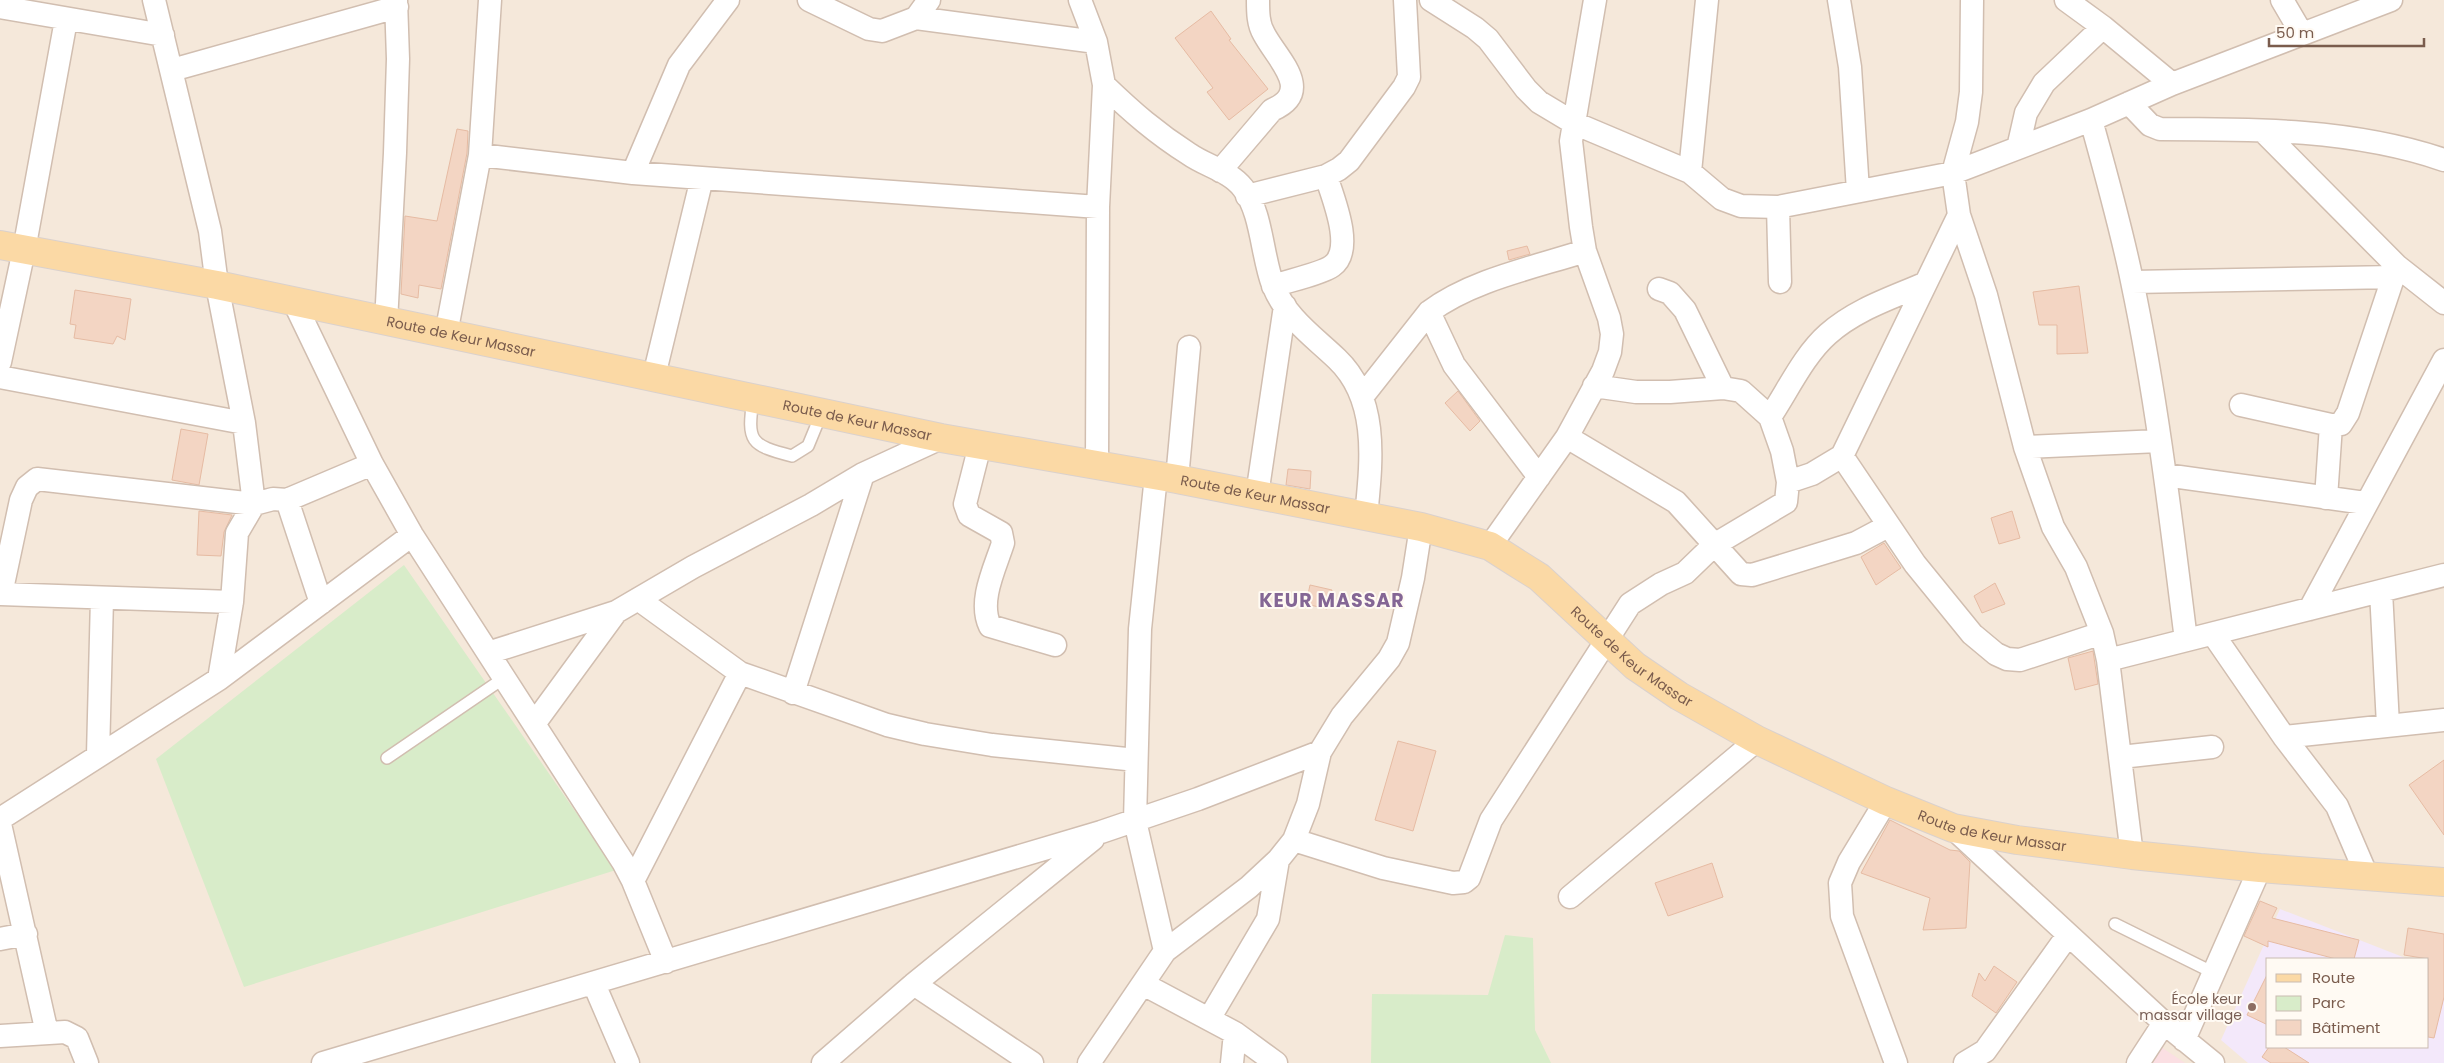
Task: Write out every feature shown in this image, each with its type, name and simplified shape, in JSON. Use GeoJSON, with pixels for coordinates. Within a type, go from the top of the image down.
{"type":"FeatureCollection","features":[{"type":"Feature","properties":{"kind":"main road","name":"Route de Keur Massar"},"geometry":{"type":"LineString","coordinates":[[12,247],[217,285],[942,438],[1166,477],[1421,527],[1490,546],[1538,577],[1635,666],[1679,696],[1757,740],[1886,801],[1953,828],[2017,840],[2132,855],[2260,868],[2444,882]]}},
{"type":"Feature","properties":{"kind":"street"},"geometry":{"type":"LineString","coordinates":[[154,0],[210,231],[217,285],[244,424],[254,504],[237,532],[232,602],[219,679]]}},
{"type":"Feature","properties":{"kind":"street"},"geometry":{"type":"LineString","coordinates":[[446,334],[480,155],[490,0]]}},
{"type":"Feature","properties":{"kind":"street"},"geometry":{"type":"LineString","coordinates":[[633,173],[679,64],[728,0]]}},
{"type":"Feature","properties":{"kind":"street"},"geometry":{"type":"LineString","coordinates":[[809,0],[876,30],[893,29],[916,18],[929,0]]}},
{"type":"Feature","properties":{"kind":"street"},"geometry":{"type":"LineString","coordinates":[[1080,0],[1096,42],[1104,85],[1098,207],[1097,465]]}},
{"type":"Feature","properties":{"kind":"street"},"geometry":{"type":"LineString","coordinates":[[1220,171],[1272,110],[1284,104],[1293,89],[1290,74],[1263,33],[1258,15],[1258,0]]}},
{"type":"Feature","properties":{"kind":"street"},"geometry":{"type":"LineString","coordinates":[[1247,196],[1326,176],[1349,161],[1404,87],[1409,77],[1410,62],[1406,38],[1405,0]]}},
{"type":"Feature","properties":{"kind":"street"},"geometry":{"type":"LineString","coordinates":[[1431,0],[1475,28],[1488,40],[1526,89],[1540,102],[1574,123],[1690,172],[1722,199],[1741,206],[1778,207],[1953,173],[2090,120],[2172,84],[2389,0]]}},
{"type":"Feature","properties":{"kind":"street"},"geometry":{"type":"LineString","coordinates":[[1490,546],[1566,437],[1610,352],[1612,334],[1609,318],[1585,251],[1570,141],[1595,0]]}},
{"type":"Feature","properties":{"kind":"street"},"geometry":{"type":"LineString","coordinates":[[1690,172],[1707,0]]}},
{"type":"Feature","properties":{"kind":"street"},"geometry":{"type":"LineString","coordinates":[[1839,0],[1850,67],[1858,191]]}},
{"type":"Feature","properties":{"kind":"street"},"geometry":{"type":"LineString","coordinates":[[1972,0],[1971,92],[1967,122],[1953,173],[1959,215],[1986,295],[2026,448],[2053,527],[2076,567],[2102,633],[2108,660],[2132,855]]}},
{"type":"Feature","properties":{"kind":"street"},"geometry":{"type":"LineString","coordinates":[[2066,0],[2103,27],[2172,84]]}},
{"type":"Feature","properties":{"kind":"street"},"geometry":{"type":"LineString","coordinates":[[2282,0],[2302,34]]}},
{"type":"Feature","properties":{"kind":"street"},"geometry":{"type":"LineString","coordinates":[[172,70],[397,3],[395,153],[386,322]]}},
{"type":"Feature","properties":{"kind":"street"},"geometry":{"type":"LineString","coordinates":[[0,7],[25,6],[66,20],[163,35]]}},
{"type":"Feature","properties":{"kind":"street"},"geometry":{"type":"LineString","coordinates":[[916,18],[1096,42]]}},
{"type":"Feature","properties":{"kind":"street"},"geometry":{"type":"LineString","coordinates":[[0,362],[12,247],[66,20]]}},
{"type":"Feature","properties":{"kind":"street"},"geometry":{"type":"LineString","coordinates":[[2018,148],[2026,113],[2044,83],[2103,27]]}},
{"type":"Feature","properties":{"kind":"street"},"geometry":{"type":"LineString","coordinates":[[1104,85],[1143,123],[1191,156],[1232,177],[1244,189],[1274,286],[1285,306],[1304,331],[1347,370],[1362,397],[1369,418],[1370,472],[1366,517]]}},
{"type":"Feature","properties":{"kind":"street"},"geometry":{"type":"LineString","coordinates":[[2129,103],[2150,124],[2160,129],[2263,131],[2326,135],[2378,142],[2444,160]]}},
{"type":"Feature","properties":{"kind":"street"},"geometry":{"type":"LineString","coordinates":[[2090,120],[2118,218],[2133,282],[2165,475],[2186,640]]}},
{"type":"Feature","properties":{"kind":"street"},"geometry":{"type":"LineString","coordinates":[[2263,131],[2395,272],[2444,303]]}},
{"type":"Feature","properties":{"kind":"street"},"geometry":{"type":"LineString","coordinates":[[480,155],[633,173],[1098,207]]}},
{"type":"Feature","properties":{"kind":"street"},"geometry":{"type":"LineString","coordinates":[[1274,286],[1331,267],[1341,257],[1340,221],[1326,176]]}},
{"type":"Feature","properties":{"kind":"street"},"geometry":{"type":"LineString","coordinates":[[654,376],[702,178]]}},
{"type":"Feature","properties":{"kind":"street"},"geometry":{"type":"LineString","coordinates":[[1778,207],[1780,282]]}},
{"type":"Feature","properties":{"kind":"street"},"geometry":{"type":"LineString","coordinates":[[1788,482],[1812,474],[1842,456],[1959,215]]}},
{"type":"Feature","properties":{"kind":"street"},"geometry":{"type":"LineString","coordinates":[[1362,397],[1430,312],[1461,293],[1585,251]]}},
{"type":"Feature","properties":{"kind":"street"},"geometry":{"type":"LineString","coordinates":[[2133,282],[2395,272]]}},
{"type":"Feature","properties":{"kind":"street"},"geometry":{"type":"LineString","coordinates":[[2241,405],[2331,425],[2340,424],[2348,413],[2395,272]]}},
{"type":"Feature","properties":{"kind":"street"},"geometry":{"type":"LineString","coordinates":[[1770,416],[1810,355],[1827,335],[1858,312],[1926,283]]}},
{"type":"Feature","properties":{"kind":"street"},"geometry":{"type":"LineString","coordinates":[[1658,289],[1670,293],[1684,310],[1723,388]]}},
{"type":"Feature","properties":{"kind":"street"},"geometry":{"type":"LineString","coordinates":[[294,302],[372,464],[412,535],[633,881],[666,962]]}},
{"type":"Feature","properties":{"kind":"street"},"geometry":{"type":"LineString","coordinates":[[1257,495],[1285,306]]}},
{"type":"Feature","properties":{"kind":"street"},"geometry":{"type":"LineString","coordinates":[[1430,312],[1454,365],[1539,476]]}},
{"type":"Feature","properties":{"kind":"street"},"geometry":{"type":"LineString","coordinates":[[1165,951],[1135,821],[1140,629],[1189,348]]}},
{"type":"Feature","properties":{"kind":"street"},"geometry":{"type":"LineString","coordinates":[[2310,609],[2365,503],[2444,360]]}},
{"type":"Feature","properties":{"kind":"street"},"geometry":{"type":"LineString","coordinates":[[0,377],[244,424]]}},
{"type":"Feature","properties":{"kind":"street"},"geometry":{"type":"LineString","coordinates":[[1294,840],[1383,868],[1453,883],[1464,882],[1469,878],[1491,820],[1605,640],[1630,604],[1661,584],[1685,573],[1714,545],[1786,502],[1788,482],[1782,451],[1770,416],[1741,391],[1723,388],[1670,392],[1636,392],[1594,386]]}},
{"type":"Feature","properties":{"kind":"street"},"geometry":{"type":"LineString","coordinates":[[2326,498],[2331,425]]}},
{"type":"Feature","properties":{"kind":"street"},"geometry":{"type":"LineString","coordinates":[[1566,437],[1676,502],[1741,574],[1752,575],[1856,542],[1888,526]]}},
{"type":"Feature","properties":{"kind":"street"},"geometry":{"type":"LineString","coordinates":[[488,652],[616,612],[693,567],[811,505],[863,474],[942,438]]}},
{"type":"Feature","properties":{"kind":"street"},"geometry":{"type":"LineString","coordinates":[[2026,448],[2159,441]]}},
{"type":"Feature","properties":{"kind":"street"},"geometry":{"type":"LineString","coordinates":[[980,445],[965,504],[969,514],[1001,533],[1003,542],[985,602],[985,616],[990,626],[1055,645]]}},
{"type":"Feature","properties":{"kind":"street"},"geometry":{"type":"LineString","coordinates":[[1842,456],[1915,564],[1972,634],[1996,654],[2007,659],[2020,660],[2102,633]]}},
{"type":"Feature","properties":{"kind":"street"},"geometry":{"type":"LineString","coordinates":[[232,602],[0,594],[21,500],[27,487],[37,479],[254,504],[273,499],[287,500],[372,464]]}},
{"type":"Feature","properties":{"kind":"street"},"geometry":{"type":"LineString","coordinates":[[793,693],[863,474]]}},
{"type":"Feature","properties":{"kind":"street"},"geometry":{"type":"LineString","coordinates":[[2165,475],[2365,503]]}},
{"type":"Feature","properties":{"kind":"street"},"geometry":{"type":"LineString","coordinates":[[287,500],[321,603]]}},
{"type":"Feature","properties":{"kind":"street"},"geometry":{"type":"LineString","coordinates":[[1089,1063],[1165,951],[1249,887],[1278,860],[1294,840],[1308,804],[1320,752],[1342,716],[1389,659],[1398,643],[1413,578],[1421,527]]}},
{"type":"Feature","properties":{"kind":"street"},"geometry":{"type":"LineString","coordinates":[[0,819],[219,679],[412,535]]}},
{"type":"Feature","properties":{"kind":"street"},"geometry":{"type":"LineString","coordinates":[[2108,660],[2444,575]]}},
{"type":"Feature","properties":{"kind":"street"},"geometry":{"type":"LineString","coordinates":[[2381,591],[2388,725]]}},
{"type":"Feature","properties":{"kind":"street"},"geometry":{"type":"LineString","coordinates":[[98,755],[102,598]]}},
{"type":"Feature","properties":{"kind":"street"},"geometry":{"type":"LineString","coordinates":[[638,599],[740,673],[887,725],[925,734],[992,745],[1136,760]]}},
{"type":"Feature","properties":{"kind":"street"},"geometry":{"type":"LineString","coordinates":[[534,724],[616,612]]}},
{"type":"Feature","properties":{"kind":"street"},"geometry":{"type":"LineString","coordinates":[[2213,634],[2284,736],[2337,806],[2368,876]]}},
{"type":"Feature","properties":{"kind":"street"},"geometry":{"type":"LineString","coordinates":[[633,881],[740,673]]}},
{"type":"Feature","properties":{"kind":"street"},"geometry":{"type":"LineString","coordinates":[[2284,736],[2444,720]]}},
{"type":"Feature","properties":{"kind":"street"},"geometry":{"type":"LineString","coordinates":[[1570,897],[1757,740]]}},
{"type":"Feature","properties":{"kind":"street"},"geometry":{"type":"LineString","coordinates":[[2121,757],[2212,747]]}},
{"type":"Feature","properties":{"kind":"street"},"geometry":{"type":"LineString","coordinates":[[323,1063],[348,1060],[666,962],[1101,832],[1320,752]]}},
{"type":"Feature","properties":{"kind":"street"},"geometry":{"type":"LineString","coordinates":[[1886,801],[1849,862],[1840,883],[1842,916],[1896,1063]]}},
{"type":"Feature","properties":{"kind":"street"},"geometry":{"type":"LineString","coordinates":[[0,824],[47,1033]]}},
{"type":"Feature","properties":{"kind":"street"},"geometry":{"type":"LineString","coordinates":[[1953,828],[2164,1023],[2212,1063]]}},
{"type":"Feature","properties":{"kind":"street"},"geometry":{"type":"LineString","coordinates":[[822,1063],[914,984],[1101,832]]}},
{"type":"Feature","properties":{"kind":"street"},"geometry":{"type":"LineString","coordinates":[[1209,1020],[1268,919],[1278,860]]}},
{"type":"Feature","properties":{"kind":"street"},"geometry":{"type":"LineString","coordinates":[[2184,1040],[2260,868]]}},
{"type":"Feature","properties":{"kind":"street"},"geometry":{"type":"LineString","coordinates":[[0,939],[26,934]]}},
{"type":"Feature","properties":{"kind":"street"},"geometry":{"type":"LineString","coordinates":[[1965,1063],[1985,1050],[2068,934]]}},
{"type":"Feature","properties":{"kind":"street"},"geometry":{"type":"LineString","coordinates":[[594,984],[628,1063]]}},
{"type":"Feature","properties":{"kind":"street"},"geometry":{"type":"LineString","coordinates":[[914,984],[1032,1063]]}},
{"type":"Feature","properties":{"kind":"street"},"geometry":{"type":"LineString","coordinates":[[1143,984],[1235,1033],[1276,1063]]}},
{"type":"Feature","properties":{"kind":"street"},"geometry":{"type":"LineString","coordinates":[[2138,1063],[2164,1023]]}},
{"type":"Feature","properties":{"kind":"street"},"geometry":{"type":"LineString","coordinates":[[0,1036],[65,1032],[77,1038],[87,1063]]}},
{"type":"Feature","properties":{"kind":"street"},"geometry":{"type":"LineString","coordinates":[[1232,1063],[1235,1033]]}},
{"type":"Feature","properties":{"kind":"lane"},"geometry":{"type":"LineString","coordinates":[[754,397],[749,426],[754,439],[762,448],[792,456],[808,446],[822,412]]}},
{"type":"Feature","properties":{"kind":"lane"},"geometry":{"type":"LineString","coordinates":[[387,758],[504,678]]}},
{"type":"Feature","properties":{"kind":"lane"},"geometry":{"type":"LineString","coordinates":[[2115,924],[2214,973]]}},
{"type":"Feature","properties":{"kind":"shaded area"},"geometry":{"type":"Polygon","coordinates":[[[0,0],[2444,0],[2444,1063],[0,1063],[0,0]]]}},
{"type":"Feature","properties":{"kind":"shaded area","name":"École keur massar village"},"geometry":{"type":"Polygon","coordinates":[[[2280,909],[2405,958],[2266,958],[2266,1048],[2429,1048],[2429,967],[2444,973],[2444,1063],[2248,1063],[2221,1040],[2280,909]]]}},
{"type":"Feature","properties":{"kind":"shaded area"},"geometry":{"type":"Polygon","coordinates":[[[2158,1045],[2185,1063],[2149,1063],[2158,1045]]]}},
{"type":"Feature","properties":{"kind":"green space"},"geometry":{"type":"Polygon","coordinates":[[[404,565],[616,870],[244,987],[156,759],[404,565]]]}},
{"type":"Feature","properties":{"kind":"green space"},"geometry":{"type":"Polygon","coordinates":[[[1505,935],[1533,938],[1535,1030],[1551,1063],[1371,1063],[1372,994],[1488,995],[1505,935]]]}},
{"type":"Feature","properties":{"kind":"building"},"geometry":{"type":"Polygon","coordinates":[[[1211,11],[1231,39],[1229,40],[1268,89],[1229,120],[1207,92],[1213,88],[1175,38],[1211,11]]]}},
{"type":"Feature","properties":{"kind":"building"},"geometry":{"type":"Polygon","coordinates":[[[457,129],[468,131],[467,153],[441,289],[419,285],[418,298],[401,294],[405,216],[437,221],[457,129]]]}},
{"type":"Feature","properties":{"kind":"building"},"geometry":{"type":"Polygon","coordinates":[[[1527,246],[1530,254],[1509,260],[1507,251],[1527,246]]]}},
{"type":"Feature","properties":{"kind":"building"},"geometry":{"type":"Polygon","coordinates":[[[2079,286],[2088,353],[2057,354],[2057,325],[2039,325],[2033,292],[2079,286]]]}},
{"type":"Feature","properties":{"kind":"building"},"geometry":{"type":"Polygon","coordinates":[[[75,290],[131,299],[125,340],[117,336],[113,344],[74,338],[76,325],[70,324],[75,290]]]}},
{"type":"Feature","properties":{"kind":"building"},"geometry":{"type":"Polygon","coordinates":[[[1458,391],[1480,421],[1470,431],[1445,403],[1458,391]]]}},
{"type":"Feature","properties":{"kind":"building"},"geometry":{"type":"Polygon","coordinates":[[[181,429],[208,434],[199,485],[172,480],[181,429]]]}},
{"type":"Feature","properties":{"kind":"building"},"geometry":{"type":"Polygon","coordinates":[[[1288,469],[1311,471],[1310,489],[1286,485],[1288,469]]]}},
{"type":"Feature","properties":{"kind":"building"},"geometry":{"type":"Polygon","coordinates":[[[199,511],[232,515],[224,532],[221,556],[197,555],[199,511]]]}},
{"type":"Feature","properties":{"kind":"building"},"geometry":{"type":"Polygon","coordinates":[[[2012,511],[2020,538],[1999,544],[1991,518],[2012,511]]]}},
{"type":"Feature","properties":{"kind":"building"},"geometry":{"type":"Polygon","coordinates":[[[1884,543],[1901,568],[1876,585],[1861,557],[1884,543]]]}},
{"type":"Feature","properties":{"kind":"building"},"geometry":{"type":"Polygon","coordinates":[[[1995,583],[2005,604],[1982,613],[1974,596],[1995,583]]]}},
{"type":"Feature","properties":{"kind":"building"},"geometry":{"type":"Polygon","coordinates":[[[1310,585],[1332,590],[1327,609],[1306,604],[1310,585]]]}},
{"type":"Feature","properties":{"kind":"building"},"geometry":{"type":"Polygon","coordinates":[[[2093,651],[2098,684],[2075,690],[2068,658],[2093,651]]]}},
{"type":"Feature","properties":{"kind":"building"},"geometry":{"type":"Polygon","coordinates":[[[1398,741],[1436,751],[1413,831],[1375,820],[1398,741]]]}},
{"type":"Feature","properties":{"kind":"building"},"geometry":{"type":"Polygon","coordinates":[[[2444,760],[2444,835],[2409,785],[2444,760]]]}},
{"type":"Feature","properties":{"kind":"building"},"geometry":{"type":"Polygon","coordinates":[[[1890,820],[1950,850],[1959,851],[1970,862],[1966,928],[1923,930],[1930,898],[1861,873],[1890,820]]]}},
{"type":"Feature","properties":{"kind":"building"},"geometry":{"type":"Polygon","coordinates":[[[1712,863],[1723,897],[1668,916],[1655,883],[1712,863]]]}},
{"type":"Feature","properties":{"kind":"building"},"geometry":{"type":"Polygon","coordinates":[[[2260,901],[2277,908],[2272,918],[2359,940],[2354,958],[2332,958],[2268,941],[2268,947],[2244,936],[2260,901]]]}},
{"type":"Feature","properties":{"kind":"building"},"geometry":{"type":"Polygon","coordinates":[[[2408,928],[2444,934],[2444,997],[2434,1038],[2429,1037],[2429,958],[2404,955],[2408,928]]]}},
{"type":"Feature","properties":{"kind":"building"},"geometry":{"type":"Polygon","coordinates":[[[1994,966],[2017,982],[1996,1013],[1972,996],[1979,973],[1985,981],[1994,966]]]}},
{"type":"Feature","properties":{"kind":"building"},"geometry":{"type":"Polygon","coordinates":[[[2266,977],[2266,1024],[2247,1015],[2266,977]]]}},
{"type":"Feature","properties":{"kind":"building"},"geometry":{"type":"Polygon","coordinates":[[[2268,1048],[2286,1048],[2309,1063],[2271,1063],[2262,1057],[2268,1048]]]}},
{"type":"Feature","properties":{"kind":"place","name":"École keur massar village"},"geometry":{"type":"Point","coordinates":[2252,1007]}},
{"type":"Feature","properties":{"kind":"district","name":"KEUR MASSAR"},"geometry":{"type":"Point","coordinates":[1332,600]}}]}
